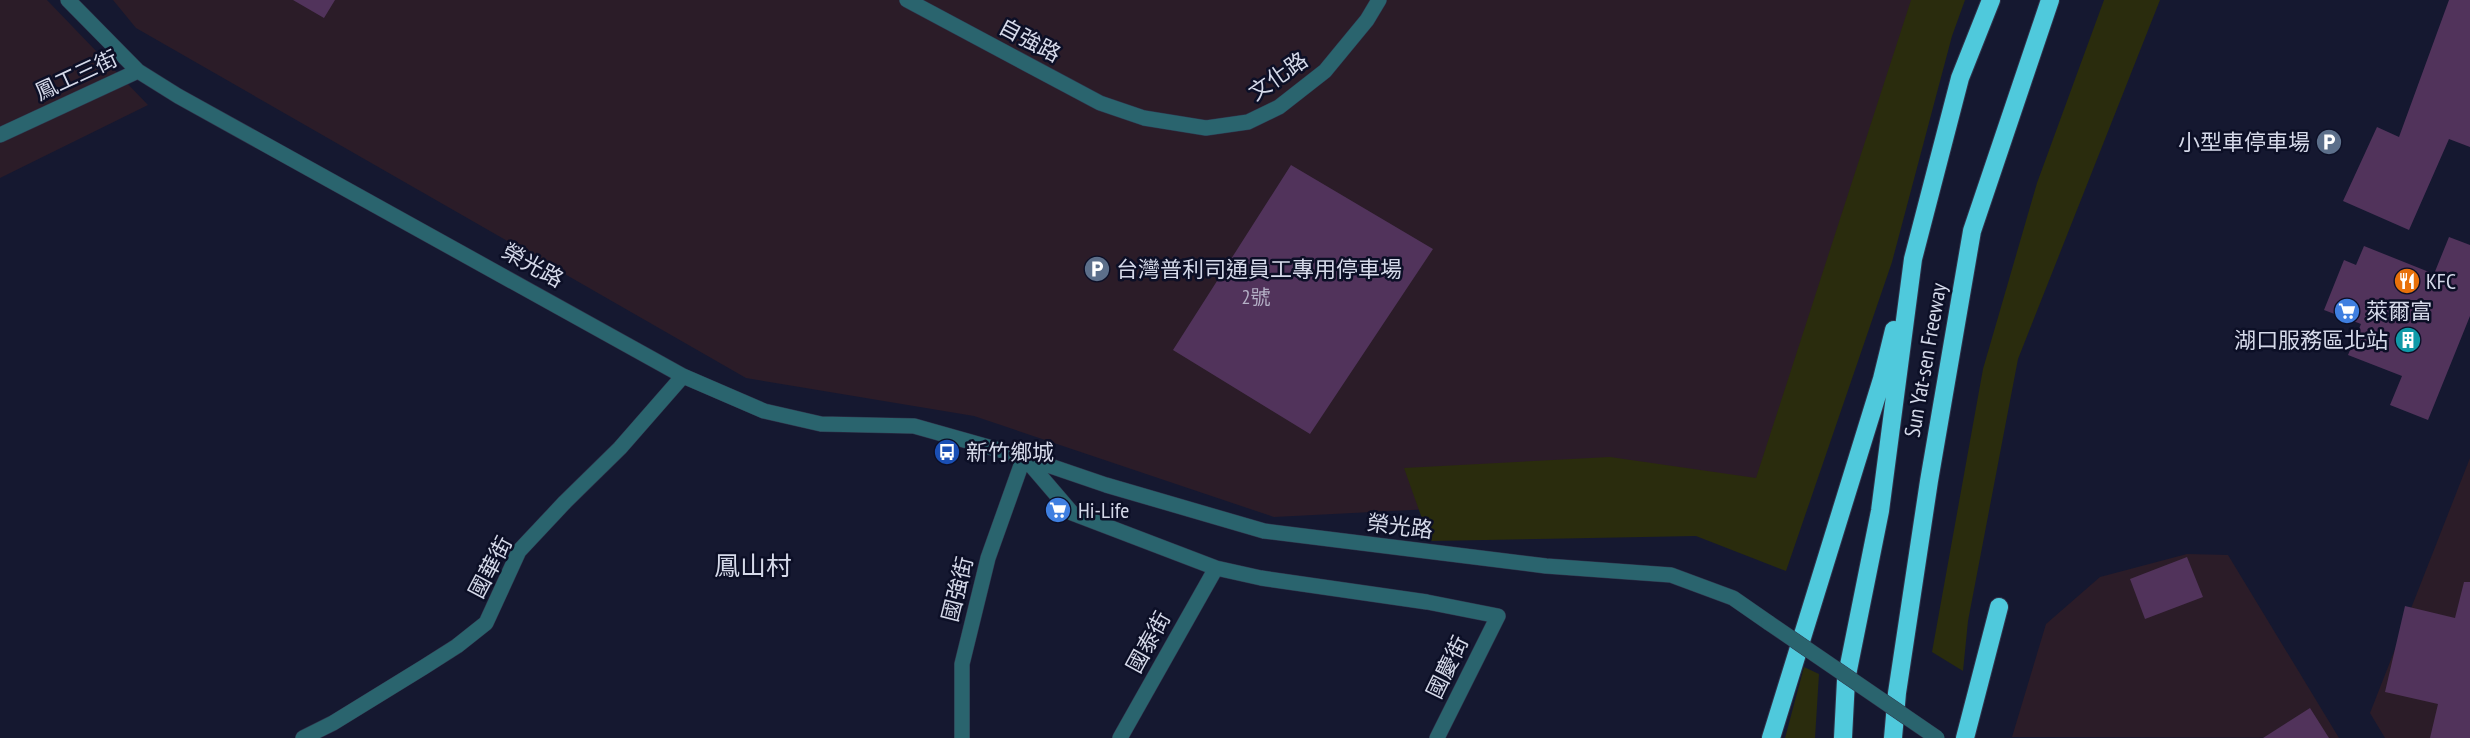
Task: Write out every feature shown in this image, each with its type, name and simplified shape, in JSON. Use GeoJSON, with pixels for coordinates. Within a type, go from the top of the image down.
{"type":"FeatureCollection","features":[{"type":"Feature","properties":{"kind":"highway","name":"Sun Yat-sen Freeway"},"geometry":{"type":"LineString","coordinates":[[1843,738],[1846,680],[1880,511],[1913,259],[1960,78],[1991,0]]}},
{"type":"Feature","properties":{"kind":"highway","name":"Sun Yat-sen Freeway"},"geometry":{"type":"LineString","coordinates":[[1893,738],[1897,693],[1929,482],[1972,231],[2050,0]]}},
{"type":"Feature","properties":{"kind":"highway"},"geometry":{"type":"LineString","coordinates":[[1771,738],[1882,379],[1913,259]]}},
{"type":"Feature","properties":{"kind":"highway"},"geometry":{"type":"LineString","coordinates":[[1965,738],[1999,607]]}},
{"type":"Feature","properties":{"kind":"street","name":"榮光路"},"geometry":{"type":"LineString","coordinates":[[68,0],[138,71],[178,96],[683,376],[764,411],[821,424],[914,426],[1024,457],[1106,485],[1264,531],[1546,566],[1671,574],[1733,598],[1937,738]]}},
{"type":"Feature","properties":{"kind":"street","name":"自強路"},"geometry":{"type":"LineString","coordinates":[[907,0],[1100,103]]}},
{"type":"Feature","properties":{"kind":"street","name":"文化路"},"geometry":{"type":"LineString","coordinates":[[1100,103],[1144,118],[1206,128],[1248,122],[1279,107],[1325,71],[1367,20],[1379,0]]}},
{"type":"Feature","properties":{"kind":"street","name":"鳳工三街"},"geometry":{"type":"LineString","coordinates":[[0,135],[138,71]]}},
{"type":"Feature","properties":{"kind":"street","name":"國華街"},"geometry":{"type":"LineString","coordinates":[[303,738],[333,723],[424,667],[457,646],[486,623],[519,551],[620,448],[683,376]]}},
{"type":"Feature","properties":{"kind":"street"},"geometry":{"type":"LineString","coordinates":[[1024,457],[1072,513],[1216,568]]}},
{"type":"Feature","properties":{"kind":"street","name":"國強街"},"geometry":{"type":"LineString","coordinates":[[962,738],[962,664],[988,558],[1024,457]]}},
{"type":"Feature","properties":{"kind":"street","name":"國慶街"},"geometry":{"type":"LineString","coordinates":[[1216,568],[1261,578],[1427,602],[1498,616],[1437,738]]}},
{"type":"Feature","properties":{"kind":"street","name":"國泰街"},"geometry":{"type":"LineString","coordinates":[[1120,738],[1216,568]]}},
{"type":"Feature","properties":{"kind":"shaded area"},"geometry":{"type":"Polygon","coordinates":[[[0,0],[47,0],[148,105],[0,178],[0,0]]]}},
{"type":"Feature","properties":{"kind":"shaded area"},"geometry":{"type":"Polygon","coordinates":[[[113,0],[1940,0],[1765,492],[1274,517],[974,416],[746,378],[136,28],[113,0]]]}},
{"type":"Feature","properties":{"kind":"shaded area"},"geometry":{"type":"Polygon","coordinates":[[[2470,458],[2470,738],[2385,738],[2370,713],[2470,458]]]}},
{"type":"Feature","properties":{"kind":"shaded area"},"geometry":{"type":"Polygon","coordinates":[[[2187,554],[2228,555],[2339,738],[2012,737],[2046,624],[2100,577],[2187,554]]]}},
{"type":"Feature","properties":{"kind":"green space"},"geometry":{"type":"Polygon","coordinates":[[[1911,0],[1965,0],[1952,36],[1892,262],[1786,571],[1696,536],[1430,541],[1404,468],[1610,457],[1756,478],[1911,0]]]}},
{"type":"Feature","properties":{"kind":"green space"},"geometry":{"type":"Polygon","coordinates":[[[2104,0],[2160,0],[2018,359],[1968,621],[1963,671],[1932,652],[1983,369],[2037,183],[2104,0]]]}},
{"type":"Feature","properties":{"kind":"green space"},"geometry":{"type":"Polygon","coordinates":[[[1804,667],[1819,674],[1815,738],[1785,738],[1804,667]]]}},
{"type":"Feature","properties":{"kind":"building"},"geometry":{"type":"Polygon","coordinates":[[[293,0],[335,0],[324,18],[293,0]]]}},
{"type":"Feature","properties":{"kind":"building"},"geometry":{"type":"Polygon","coordinates":[[[2449,0],[2470,0],[2470,147],[2449,139],[2409,230],[2343,201],[2377,127],[2399,137],[2449,0]]]}},
{"type":"Feature","properties":{"kind":"building"},"geometry":{"type":"Polygon","coordinates":[[[1291,165],[1433,249],[1310,434],[1173,350],[1291,165]]]}},
{"type":"Feature","properties":{"kind":"building","name":"湖口服務區北站"},"geometry":{"type":"Polygon","coordinates":[[[2449,237],[2470,245],[2470,316],[2428,420],[2390,405],[2402,376],[2348,355],[2361,324],[2324,310],[2344,260],[2356,265],[2364,246],[2434,274],[2449,237]]]}},
{"type":"Feature","properties":{"kind":"building"},"geometry":{"type":"Polygon","coordinates":[[[2187,557],[2203,597],[2145,619],[2130,579],[2187,557]]]}},
{"type":"Feature","properties":{"kind":"building"},"geometry":{"type":"Polygon","coordinates":[[[2464,582],[2470,582],[2470,738],[2430,738],[2438,704],[2385,692],[2405,606],[2455,618],[2464,582]]]}},
{"type":"Feature","properties":{"kind":"building"},"geometry":{"type":"Polygon","coordinates":[[[2310,708],[2329,738],[2263,738],[2310,708]]]}},
{"type":"Feature","properties":{"kind":"place","name":"小型車停車場"},"geometry":{"type":"Point","coordinates":[2329,142]}},
{"type":"Feature","properties":{"kind":"place","name":"台灣普利司通員工專用停車場"},"geometry":{"type":"Point","coordinates":[1097,269]}},
{"type":"Feature","properties":{"kind":"place","name":"KFC"},"geometry":{"type":"Point","coordinates":[2407,281]}},
{"type":"Feature","properties":{"kind":"place","name":"萊爾富"},"geometry":{"type":"Point","coordinates":[2347,311]}},
{"type":"Feature","properties":{"kind":"place","name":"湖口服務區北站"},"geometry":{"type":"Point","coordinates":[2408,340]}},
{"type":"Feature","properties":{"kind":"place","name":"新竹鄉城"},"geometry":{"type":"Point","coordinates":[947,452]}},
{"type":"Feature","properties":{"kind":"place","name":"Hi-Life"},"geometry":{"type":"Point","coordinates":[1058,510]}},
{"type":"Feature","properties":{"kind":"district","name":"鳳山村"},"geometry":{"type":"Point","coordinates":[753,566]}}]}
